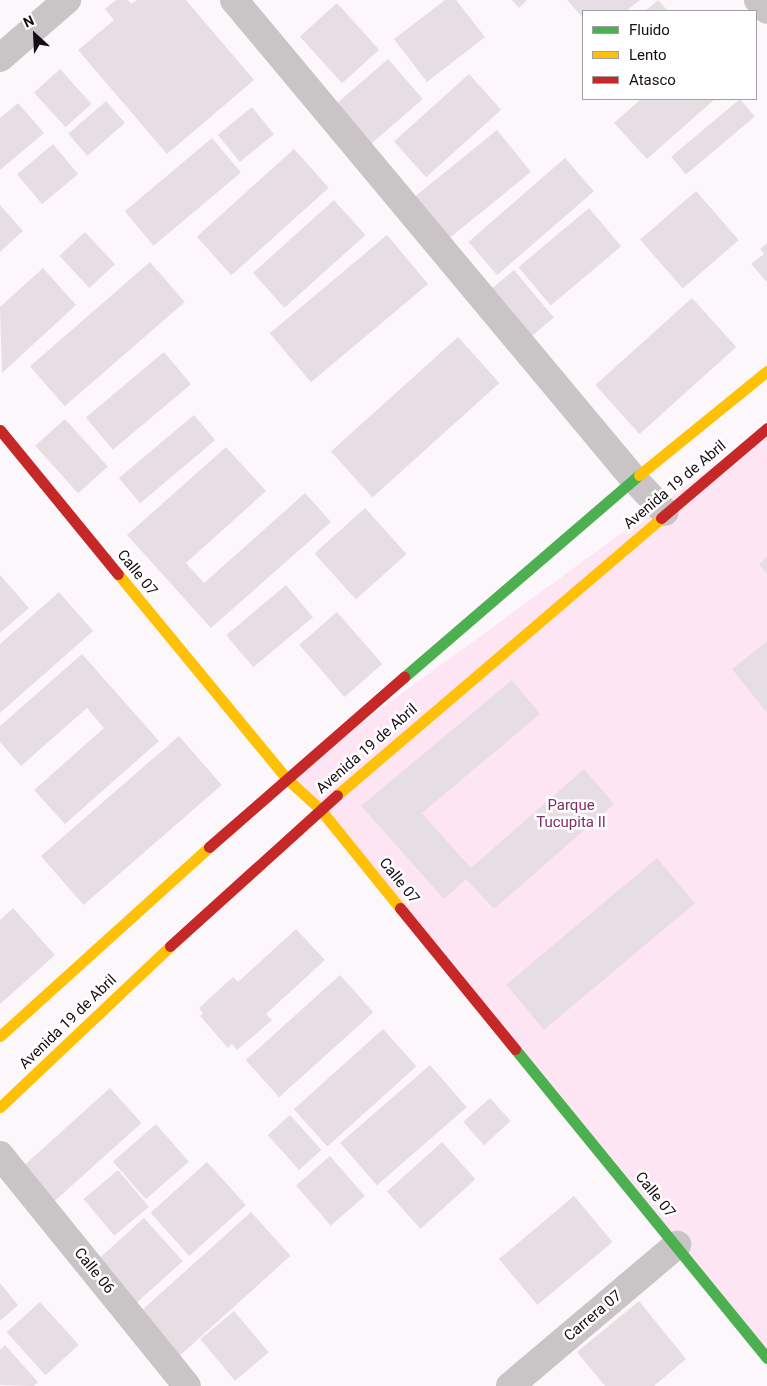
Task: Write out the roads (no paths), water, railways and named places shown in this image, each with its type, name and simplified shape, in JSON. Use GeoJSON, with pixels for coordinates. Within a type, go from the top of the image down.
{"type":"FeatureCollection","features":[{"type":"Feature","properties":{"kind":"street"},"geometry":{"type":"LineString","coordinates":[[0,58],[67,0]]}},
{"type":"Feature","properties":{"kind":"street"},"geometry":{"type":"LineString","coordinates":[[234,0],[634,479],[665,512]]}},
{"type":"Feature","properties":{"kind":"street"},"geometry":{"type":"LineString","coordinates":[[758,0],[767,10]]}},
{"type":"Feature","properties":{"kind":"street","name":"Avenida 19 de Abril"},"geometry":{"type":"LineString","coordinates":[[0,1036],[286,778],[634,479],[767,370]]}},
{"type":"Feature","properties":{"kind":"street","name":"Avenida 19 de Abril"},"geometry":{"type":"LineString","coordinates":[[0,1107],[179,937],[320,809],[665,512],[767,428]]}},
{"type":"Feature","properties":{"kind":"street","name":"Calle 07"},"geometry":{"type":"LineString","coordinates":[[0,430],[286,778],[320,809],[767,1358]]}},
{"type":"Feature","properties":{"kind":"street","name":"Calle 06"},"geometry":{"type":"LineString","coordinates":[[0,1155],[187,1386]]}},
{"type":"Feature","properties":{"kind":"street","name":"Carrera 07"},"geometry":{"type":"LineString","coordinates":[[510,1386],[676,1245]]}},
{"type":"Feature","properties":{"kind":"park label","name":"Parque Tucupita II"},"geometry":{"type":"Point","coordinates":[571,814]}}]}
